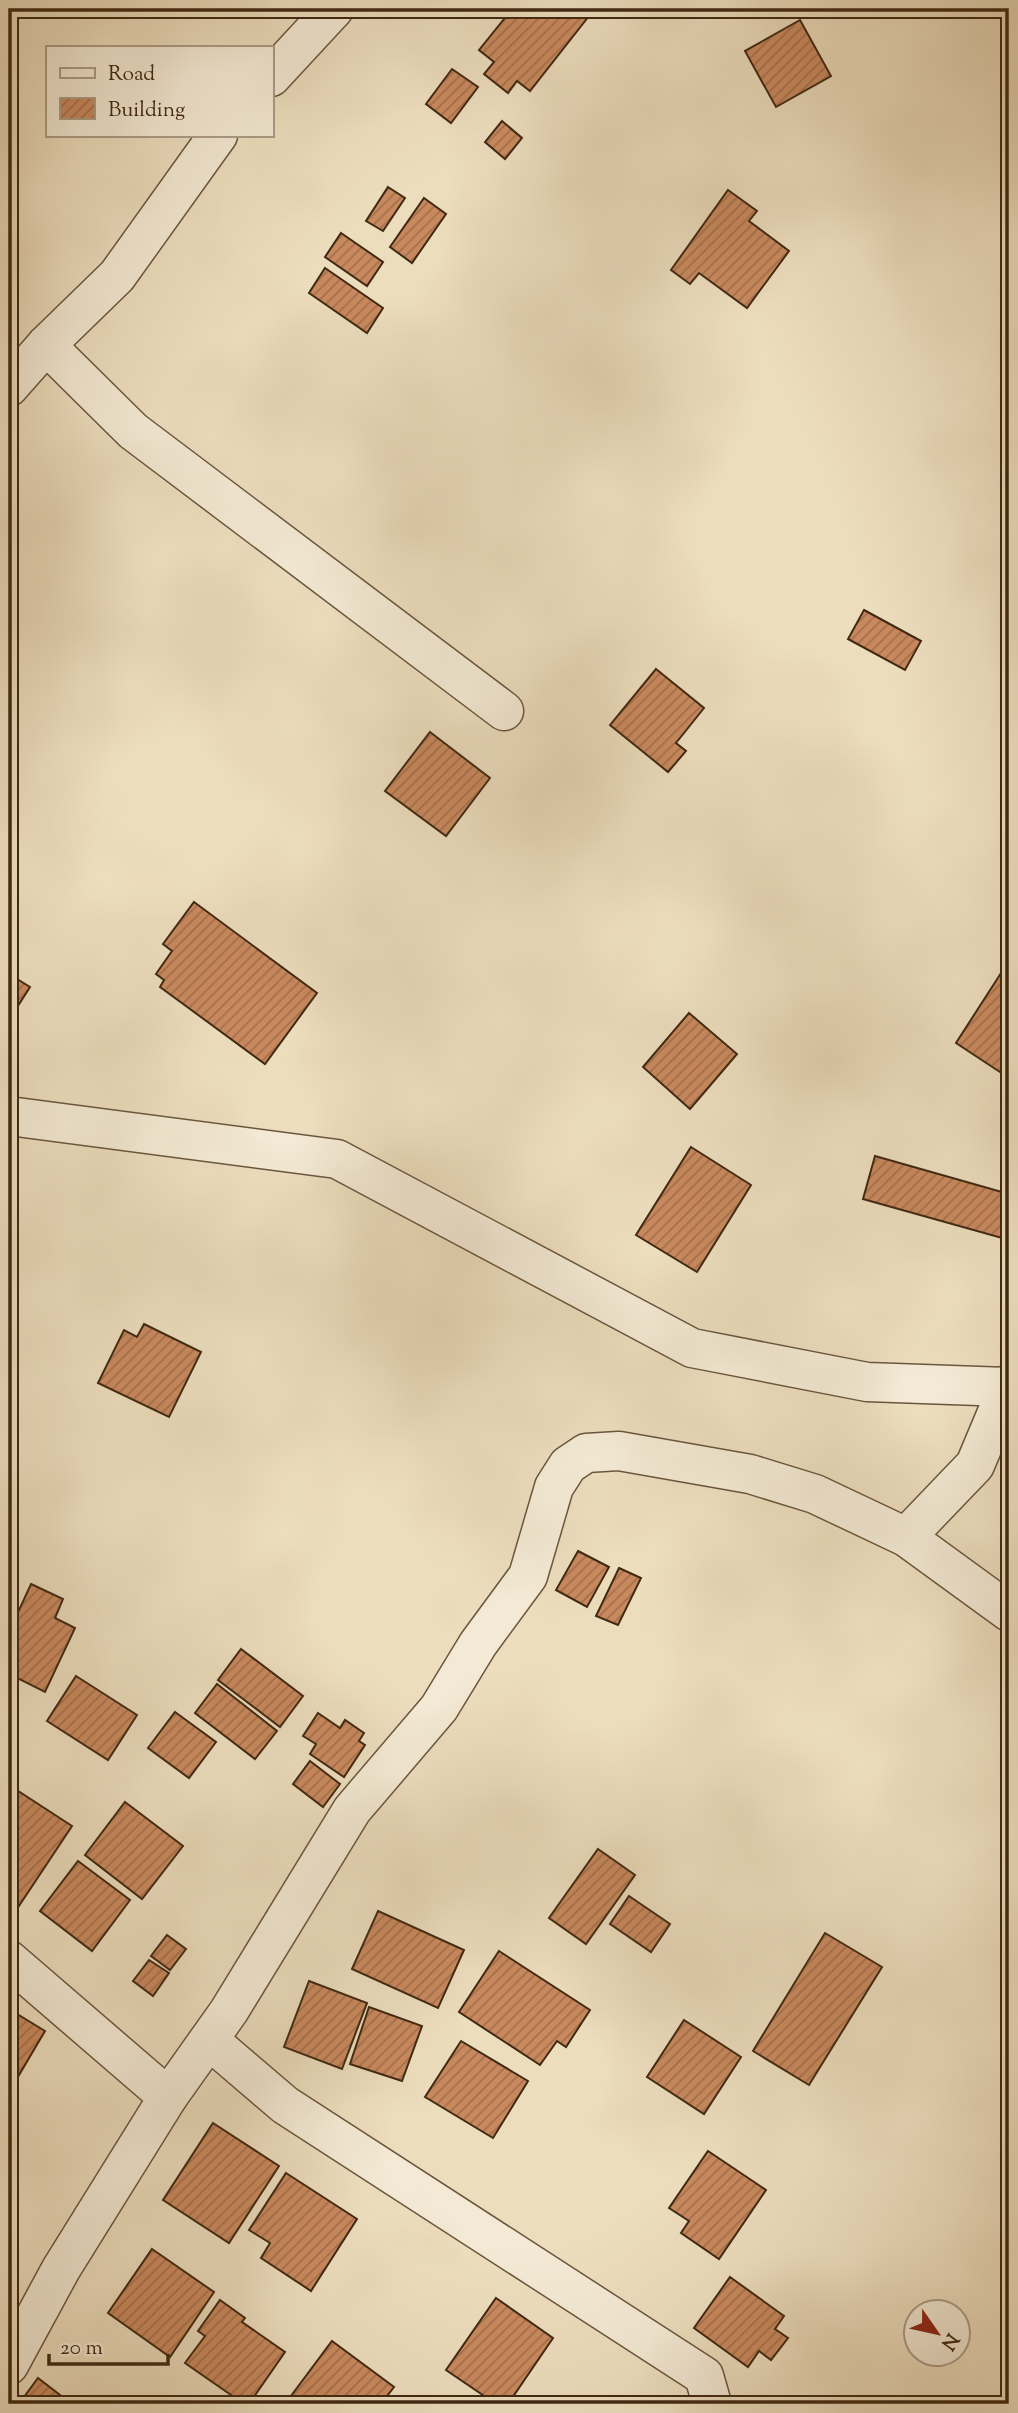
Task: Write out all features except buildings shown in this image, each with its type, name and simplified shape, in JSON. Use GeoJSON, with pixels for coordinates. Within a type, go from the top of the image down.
{"type":"FeatureCollection","features":[{"type":"Feature","properties":{"kind":"street"},"geometry":{"type":"LineString","coordinates":[[273,75],[334,9]]}},
{"type":"Feature","properties":{"kind":"street"},"geometry":{"type":"LineString","coordinates":[[9,387],[46,345],[117,276],[217,136]]}},
{"type":"Feature","properties":{"kind":"street"},"geometry":{"type":"LineString","coordinates":[[46,345],[133,430],[504,711]]}},
{"type":"Feature","properties":{"kind":"street"},"geometry":{"type":"LineString","coordinates":[[9,1116],[337,1159],[692,1348],[867,1382],[1008,1385],[975,1465],[906,1537]]}},
{"type":"Feature","properties":{"kind":"street"},"geometry":{"type":"LineString","coordinates":[[9,2365],[61,2269],[168,2097],[229,2011],[352,1810],[439,1708],[478,1644],[528,1576],[554,1487],[568,1465],[586,1452],[619,1451],[750,1474],[815,1494],[906,1537],[1009,1612]]}},
{"type":"Feature","properties":{"kind":"street"},"geometry":{"type":"LineString","coordinates":[[9,1960],[168,2097]]}},
{"type":"Feature","properties":{"kind":"street"},"geometry":{"type":"LineString","coordinates":[[209,2040],[285,2105],[704,2376],[712,2404]]}}]}
